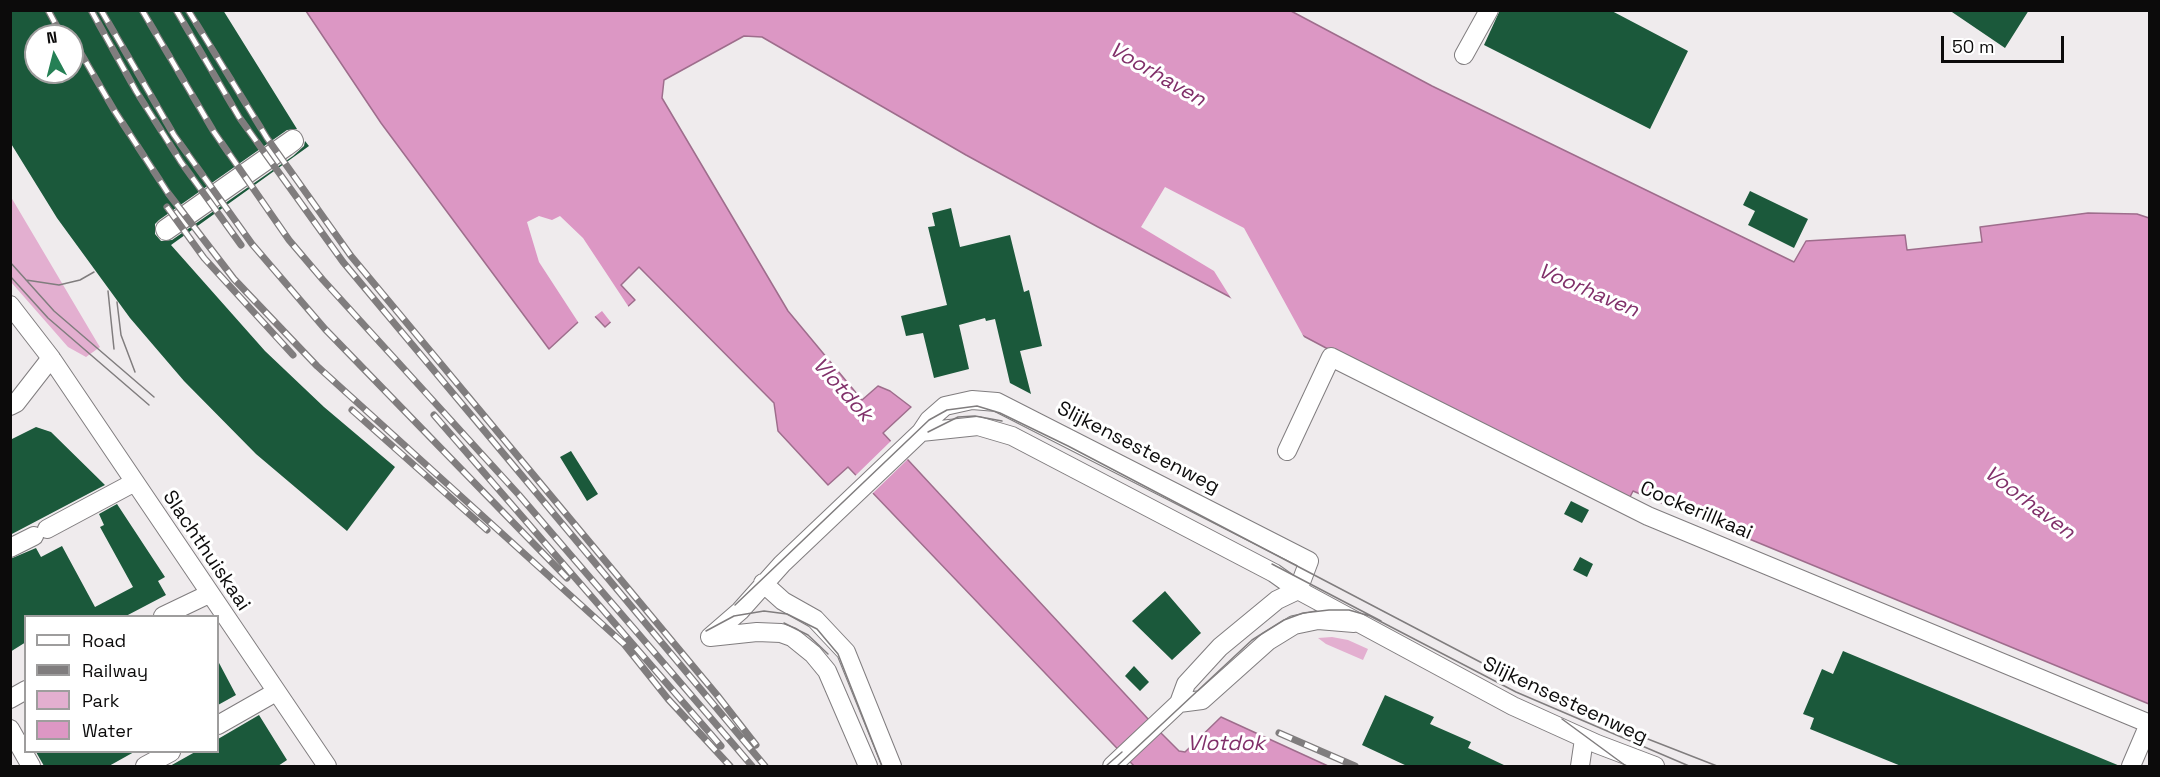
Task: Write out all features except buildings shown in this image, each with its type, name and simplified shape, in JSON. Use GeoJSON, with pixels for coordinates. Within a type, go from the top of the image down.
{"type":"FeatureCollection","features":[{"type":"Feature","properties":{"kind":"street"},"geometry":{"type":"LineString","coordinates":[[1464,55],[1489,10]]}},
{"type":"Feature","properties":{"kind":"street"},"geometry":{"type":"LineString","coordinates":[[293,139],[294,141],[166,231],[165,229],[293,139]]}},
{"type":"Feature","properties":{"kind":"street","name":"Slachthuiskaai"},"geometry":{"type":"LineString","coordinates":[[10,305],[51,358],[208,594],[327,766]]}},
{"type":"Feature","properties":{"kind":"street","name":"Cockerillkaai"},"geometry":{"type":"LineString","coordinates":[[1287,452],[1331,357],[1648,516],[2149,724],[2131,766]]}},
{"type":"Feature","properties":{"kind":"street"},"geometry":{"type":"LineString","coordinates":[[10,406],[16,403],[51,358]]}},
{"type":"Feature","properties":{"kind":"street","name":"Slijkensesteenweg"},"geometry":{"type":"LineString","coordinates":[[868,766],[827,672],[813,654],[792,637],[769,632],[708,634],[921,433],[929,420],[945,406],[972,400],[997,402],[1309,561],[1298,590]]}},
{"type":"Feature","properties":{"kind":"street","name":"Slijkensesteenweg"},"geometry":{"type":"LineString","coordinates":[[921,433],[961,426],[997,429],[1274,573],[1298,590],[1513,706],[1584,739],[1655,766]]}},
{"type":"Feature","properties":{"kind":"street"},"geometry":{"type":"LineString","coordinates":[[10,548],[133,483]]}},
{"type":"Feature","properties":{"kind":"street"},"geometry":{"type":"LineString","coordinates":[[763,583],[783,601],[815,619],[846,652],[892,766]]}},
{"type":"Feature","properties":{"kind":"street"},"geometry":{"type":"LineString","coordinates":[[1112,766],[1179,703],[1186,684],[1220,647],[1277,600],[1298,590]]}},
{"type":"Feature","properties":{"kind":"street"},"geometry":{"type":"LineString","coordinates":[[165,615],[208,594]]}},
{"type":"Feature","properties":{"kind":"street"},"geometry":{"type":"LineString","coordinates":[[1179,703],[1202,700],[1268,641],[1294,625],[1318,620],[1362,624]]}},
{"type":"Feature","properties":{"kind":"street"},"geometry":{"type":"LineString","coordinates":[[10,699],[24,691]]}},
{"type":"Feature","properties":{"kind":"street"},"geometry":{"type":"LineString","coordinates":[[219,724],[276,692]]}},
{"type":"Feature","properties":{"kind":"street"},"geometry":{"type":"LineString","coordinates":[[10,729],[31,766]]}},
{"type":"Feature","properties":{"kind":"street"},"geometry":{"type":"LineString","coordinates":[[1580,766],[1584,739]]}},
{"type":"Feature","properties":{"kind":"street"},"geometry":{"type":"LineString","coordinates":[[145,766],[169,753]]}},
{"type":"Feature","properties":{"kind":"green space"},"geometry":{"type":"Polygon","coordinates":[[[11,197],[100,347],[86,357],[68,347],[11,282],[11,197]]]}},
{"type":"Feature","properties":{"kind":"green space"},"geometry":{"type":"Polygon","coordinates":[[[1332,637],[1348,640],[1368,649],[1363,660],[1326,644],[1318,638],[1332,637]]]}},
{"type":"Feature","properties":{"kind":"water"},"geometry":{"type":"Polygon","coordinates":[[[306,11],[1291,11],[1432,86],[1794,262],[1806,241],[1905,235],[1907,250],[1982,242],[1980,227],[2088,213],[2137,214],[2149,218],[2149,704],[1633,491],[1627,503],[1098,227],[966,155],[762,37],[744,36],[664,80],[662,98],[788,311],[862,400],[878,386],[890,391],[911,407],[883,433],[1162,734],[1179,751],[1185,752],[1221,717],[1328,766],[1134,766],[848,467],[828,485],[778,431],[774,403],[639,267],[621,285],[635,300],[605,327],[590,311],[549,349],[381,123],[306,11]]]}},
{"type":"Feature","properties":{"kind":"pier"},"geometry":{"type":"Polygon","coordinates":[[[1165,187],[1244,228],[1306,341],[1234,303],[1214,271],[1141,227],[1165,187]]]}},
{"type":"Feature","properties":{"kind":"pier"},"geometry":{"type":"Polygon","coordinates":[[[539,216],[552,220],[560,216],[583,238],[630,309],[613,325],[602,311],[593,318],[590,315],[580,325],[539,262],[527,222],[539,216]]]}},
{"type":"Feature","properties":{"kind":"pier"},"geometry":{"type":"Polygon","coordinates":[[[893,439],[909,458],[871,495],[854,477],[893,439]]]}},
{"type":"Feature","properties":{"kind":"tram line"},"geometry":{"type":"LineString","coordinates":[[10,262],[54,311],[154,397]]}},
{"type":"Feature","properties":{"kind":"tram line"},"geometry":{"type":"LineString","coordinates":[[26,280],[59,285],[80,280],[94,272]]}},
{"type":"Feature","properties":{"kind":"tram line"},"geometry":{"type":"LineString","coordinates":[[10,276],[48,318],[149,405]]}},
{"type":"Feature","properties":{"kind":"tram line"},"geometry":{"type":"LineString","coordinates":[[108,291],[114,349]]}},
{"type":"Feature","properties":{"kind":"tram line"},"geometry":{"type":"LineString","coordinates":[[117,302],[121,335],[135,372]]}},
{"type":"Feature","properties":{"kind":"tram line"},"geometry":{"type":"LineString","coordinates":[[735,605],[929,420],[947,410],[977,406],[1000,413],[1068,446],[1505,675],[1612,725],[1717,766]]}},
{"type":"Feature","properties":{"kind":"tram line"},"geometry":{"type":"LineString","coordinates":[[928,432],[958,417],[975,416],[1002,421]]}},
{"type":"Feature","properties":{"kind":"tram line"},"geometry":{"type":"LineString","coordinates":[[1272,564],[1381,621]]}},
{"type":"Feature","properties":{"kind":"tram line"},"geometry":{"type":"LineString","coordinates":[[1117,766],[1252,640],[1284,620],[1303,613],[1329,610],[1349,610],[1370,616],[1516,692],[1689,766]]}},
{"type":"Feature","properties":{"kind":"tram line"},"geometry":{"type":"LineString","coordinates":[[706,631],[734,616],[764,611],[787,614],[817,629],[838,654],[882,766]]}},
{"type":"Feature","properties":{"kind":"tram line"},"geometry":{"type":"LineString","coordinates":[[784,623],[808,635],[828,654]]}},
{"type":"Feature","properties":{"kind":"tram line"},"geometry":{"type":"LineString","coordinates":[[1562,719],[1626,766]]}},
{"type":"Feature","properties":{"kind":"tram line"},"geometry":{"type":"LineString","coordinates":[[1106,766],[1122,752]]}},
{"type":"Feature","properties":{"kind":"railway"},"geometry":{"type":"LineString","coordinates":[[48,10],[56,24]]}},
{"type":"Feature","properties":{"kind":"railway"},"geometry":{"type":"LineString","coordinates":[[91,10],[136,91],[181,162],[241,245]]}},
{"type":"Feature","properties":{"kind":"railway"},"geometry":{"type":"LineString","coordinates":[[101,10],[174,135],[252,244],[325,329],[567,578]]}},
{"type":"Feature","properties":{"kind":"railway"},"geometry":{"type":"LineString","coordinates":[[142,10],[214,132],[289,240],[519,495],[752,766]]}},
{"type":"Feature","properties":{"kind":"railway"},"geometry":{"type":"LineString","coordinates":[[176,10],[239,117],[343,262],[765,766]]}},
{"type":"Feature","properties":{"kind":"railway"},"geometry":{"type":"LineString","coordinates":[[188,10],[267,138],[351,256],[717,695],[756,745]]}},
{"type":"Feature","properties":{"kind":"railway"},"geometry":{"type":"LineString","coordinates":[[84,59],[114,110],[168,193],[234,279],[317,366],[624,644],[668,699],[730,766]]}},
{"type":"Feature","properties":{"kind":"railway"},"geometry":{"type":"LineString","coordinates":[[167,207],[204,258],[293,355]]}},
{"type":"Feature","properties":{"kind":"railway"},"geometry":{"type":"LineString","coordinates":[[352,410],[487,530]]}},
{"type":"Feature","properties":{"kind":"railway"},"geometry":{"type":"LineString","coordinates":[[434,415],[721,746]]}},
{"type":"Feature","properties":{"kind":"railway"},"geometry":{"type":"LineString","coordinates":[[1279,733],[1355,766]]}},
{"type":"Feature","properties":{"kind":"water label","name":"Voorhaven"},"geometry":{"type":"Point","coordinates":[1157,75]}},
{"type":"Feature","properties":{"kind":"water label","name":"Voorhaven"},"geometry":{"type":"Point","coordinates":[1588,291]}},
{"type":"Feature","properties":{"kind":"water label","name":"Vlotdok"},"geometry":{"type":"Point","coordinates":[842,390]}},
{"type":"Feature","properties":{"kind":"water label","name":"Voorhaven"},"geometry":{"type":"Point","coordinates":[2029,503]}},
{"type":"Feature","properties":{"kind":"water label","name":"Vlotdok"},"geometry":{"type":"Point","coordinates":[1226,744]}}]}
